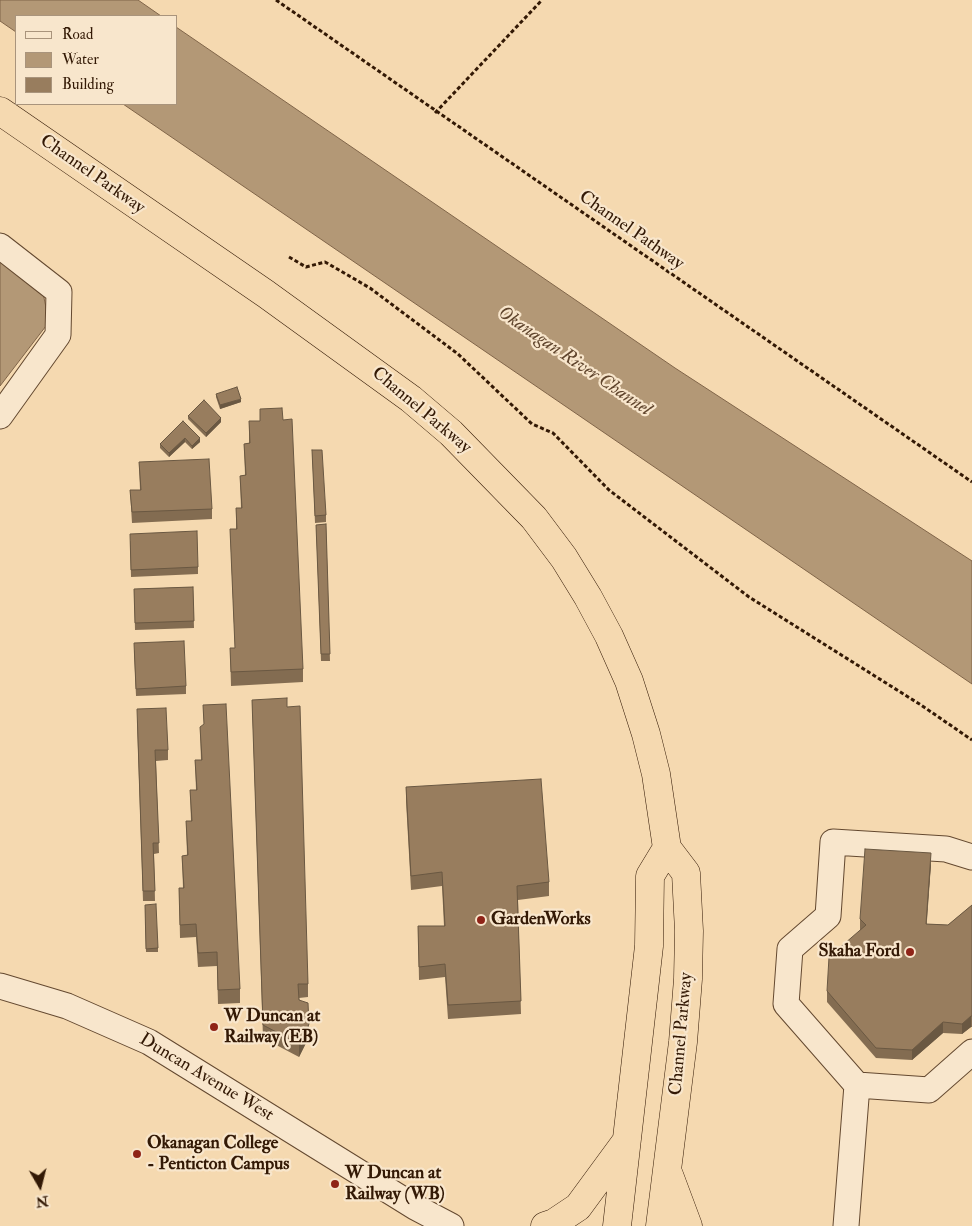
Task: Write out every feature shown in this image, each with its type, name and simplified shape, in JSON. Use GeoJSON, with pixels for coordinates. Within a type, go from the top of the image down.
{"type":"FeatureCollection","features":[{"type":"Feature","properties":{"kind":"highway","name":"Channel Parkway"},"geometry":{"type":"LineString","coordinates":[[0,111],[275,300],[411,398],[451,433],[534,518],[564,558],[588,597],[609,636],[628,681],[646,734],[656,774],[667,848],[686,873],[689,931],[683,1042],[660,1226]]}},
{"type":"Feature","properties":{"kind":"highway"},"geometry":{"type":"LineString","coordinates":[[617,1226],[649,946],[650,876],[667,848]]}},
{"type":"Feature","properties":{"kind":"highway"},"geometry":{"type":"LineString","coordinates":[[545,1226],[554,1224],[578,1207],[627,1139]]}},
{"type":"Feature","properties":{"kind":"highway"},"geometry":{"type":"LineString","coordinates":[[667,1171],[688,1226]]}},
{"type":"Feature","properties":{"kind":"street"},"geometry":{"type":"LineString","coordinates":[[0,246],[59,292],[58,335],[0,416]]}},
{"type":"Feature","properties":{"kind":"street"},"geometry":{"type":"LineString","coordinates":[[972,857],[946,849],[832,842],[828,916],[790,949],[786,1004],[857,1085],[929,1090],[972,1052]]}},
{"type":"Feature","properties":{"kind":"street","name":"Duncan Avenue West"},"geometry":{"type":"LineString","coordinates":[[0,986],[67,1006],[149,1042],[415,1207],[451,1226]]}},
{"type":"Feature","properties":{"kind":"street"},"geometry":{"type":"LineString","coordinates":[[846,1226],[857,1085]]}},
{"type":"Feature","properties":{"kind":"path","name":"Channel Pathway"},"geometry":{"type":"LineString","coordinates":[[276,0],[435,113],[972,482]]}},
{"type":"Feature","properties":{"kind":"path"},"geometry":{"type":"LineString","coordinates":[[435,113],[542,0]]}},
{"type":"Feature","properties":{"kind":"path"},"geometry":{"type":"LineString","coordinates":[[289,257],[306,267],[325,262],[370,288],[458,354],[532,424],[553,433],[609,490],[749,597],[921,705],[972,740]]}},
{"type":"Feature","properties":{"kind":"water"},"geometry":{"type":"Polygon","coordinates":[[[0,0],[138,0],[160,15],[15,15],[15,31],[0,21],[0,0]]]}},
{"type":"Feature","properties":{"kind":"water","name":"Okanagan River Channel"},"geometry":{"type":"Polygon","coordinates":[[[178,28],[675,368],[972,561],[972,684],[124,105],[178,105],[178,28]]]}},
{"type":"Feature","properties":{"kind":"water"},"geometry":{"type":"Polygon","coordinates":[[[0,260],[43,293],[49,322],[0,386],[0,260]]]}},
{"type":"Feature","properties":{"kind":"building"},"geometry":{"type":"Polygon","coordinates":[[[237,387],[241,399],[220,405],[216,394],[237,387]]]}},
{"type":"Feature","properties":{"kind":"building"},"geometry":{"type":"Polygon","coordinates":[[[204,400],[221,418],[206,433],[188,416],[204,400]]]}},
{"type":"Feature","properties":{"kind":"building"},"geometry":{"type":"Polygon","coordinates":[[[282,408],[283,420],[292,419],[303,669],[231,672],[230,648],[235,648],[230,529],[237,529],[236,508],[242,508],[240,476],[246,475],[244,444],[250,443],[249,421],[260,421],[260,409],[282,408]]]}},
{"type":"Feature","properties":{"kind":"building"},"geometry":{"type":"Polygon","coordinates":[[[183,421],[200,438],[192,446],[185,438],[169,453],[160,444],[183,421]]]}},
{"type":"Feature","properties":{"kind":"building"},"geometry":{"type":"Polygon","coordinates":[[[312,450],[322,450],[326,515],[315,516],[312,450]]]}},
{"type":"Feature","properties":{"kind":"building"},"geometry":{"type":"Polygon","coordinates":[[[209,459],[212,509],[132,512],[130,490],[141,490],[139,462],[209,459]]]}},
{"type":"Feature","properties":{"kind":"building"},"geometry":{"type":"Polygon","coordinates":[[[326,524],[330,654],[321,654],[316,525],[326,524]]]}},
{"type":"Feature","properties":{"kind":"building"},"geometry":{"type":"Polygon","coordinates":[[[197,531],[198,567],[131,570],[130,534],[197,531]]]}},
{"type":"Feature","properties":{"kind":"building"},"geometry":{"type":"Polygon","coordinates":[[[193,587],[194,621],[135,623],[134,589],[193,587]]]}},
{"type":"Feature","properties":{"kind":"building"},"geometry":{"type":"Polygon","coordinates":[[[184,641],[186,686],[136,689],[134,643],[184,641]]]}},
{"type":"Feature","properties":{"kind":"building"},"geometry":{"type":"Polygon","coordinates":[[[287,698],[287,707],[300,706],[308,984],[298,984],[299,1000],[308,1003],[309,1024],[299,1044],[263,1025],[252,700],[287,698]]]}},
{"type":"Feature","properties":{"kind":"building"},"geometry":{"type":"Polygon","coordinates":[[[226,704],[240,989],[218,990],[217,952],[198,953],[196,924],[180,925],[179,888],[184,888],[182,856],[188,855],[186,821],[192,821],[190,790],[197,790],[195,760],[202,760],[200,727],[204,724],[203,705],[226,704]]]}},
{"type":"Feature","properties":{"kind":"building"},"geometry":{"type":"Polygon","coordinates":[[[166,708],[168,750],[155,750],[159,843],[153,843],[155,891],[143,891],[137,709],[166,708]]]}},
{"type":"Feature","properties":{"kind":"building","name":"GardenWorks"},"geometry":{"type":"Polygon","coordinates":[[[541,779],[549,882],[517,886],[521,1001],[448,1005],[445,964],[419,967],[418,926],[445,926],[442,872],[411,876],[406,787],[541,779]]]}},
{"type":"Feature","properties":{"kind":"building","name":"Skaha Ford"},"geometry":{"type":"Polygon","coordinates":[[[865,849],[931,853],[926,924],[948,925],[972,905],[972,1016],[962,1024],[943,1022],[912,1050],[876,1048],[827,991],[829,957],[866,925],[860,919],[865,849]]]}},
{"type":"Feature","properties":{"kind":"building"},"geometry":{"type":"Polygon","coordinates":[[[156,904],[158,948],[146,949],[145,905],[156,904]]]}},
{"type":"Feature","properties":{"kind":"place","name":"GardenWorks"},"geometry":{"type":"Point","coordinates":[481,920]}},
{"type":"Feature","properties":{"kind":"place","name":"Skaha Ford"},"geometry":{"type":"Point","coordinates":[910,952]}},
{"type":"Feature","properties":{"kind":"place","name":"W Duncan at Railway (EB)"},"geometry":{"type":"Point","coordinates":[214,1027]}},
{"type":"Feature","properties":{"kind":"place","name":"Okanagan College - Penticton Campus"},"geometry":{"type":"Point","coordinates":[137,1154]}},
{"type":"Feature","properties":{"kind":"place","name":"W Duncan at Railway (WB)"},"geometry":{"type":"Point","coordinates":[335,1184]}}]}
